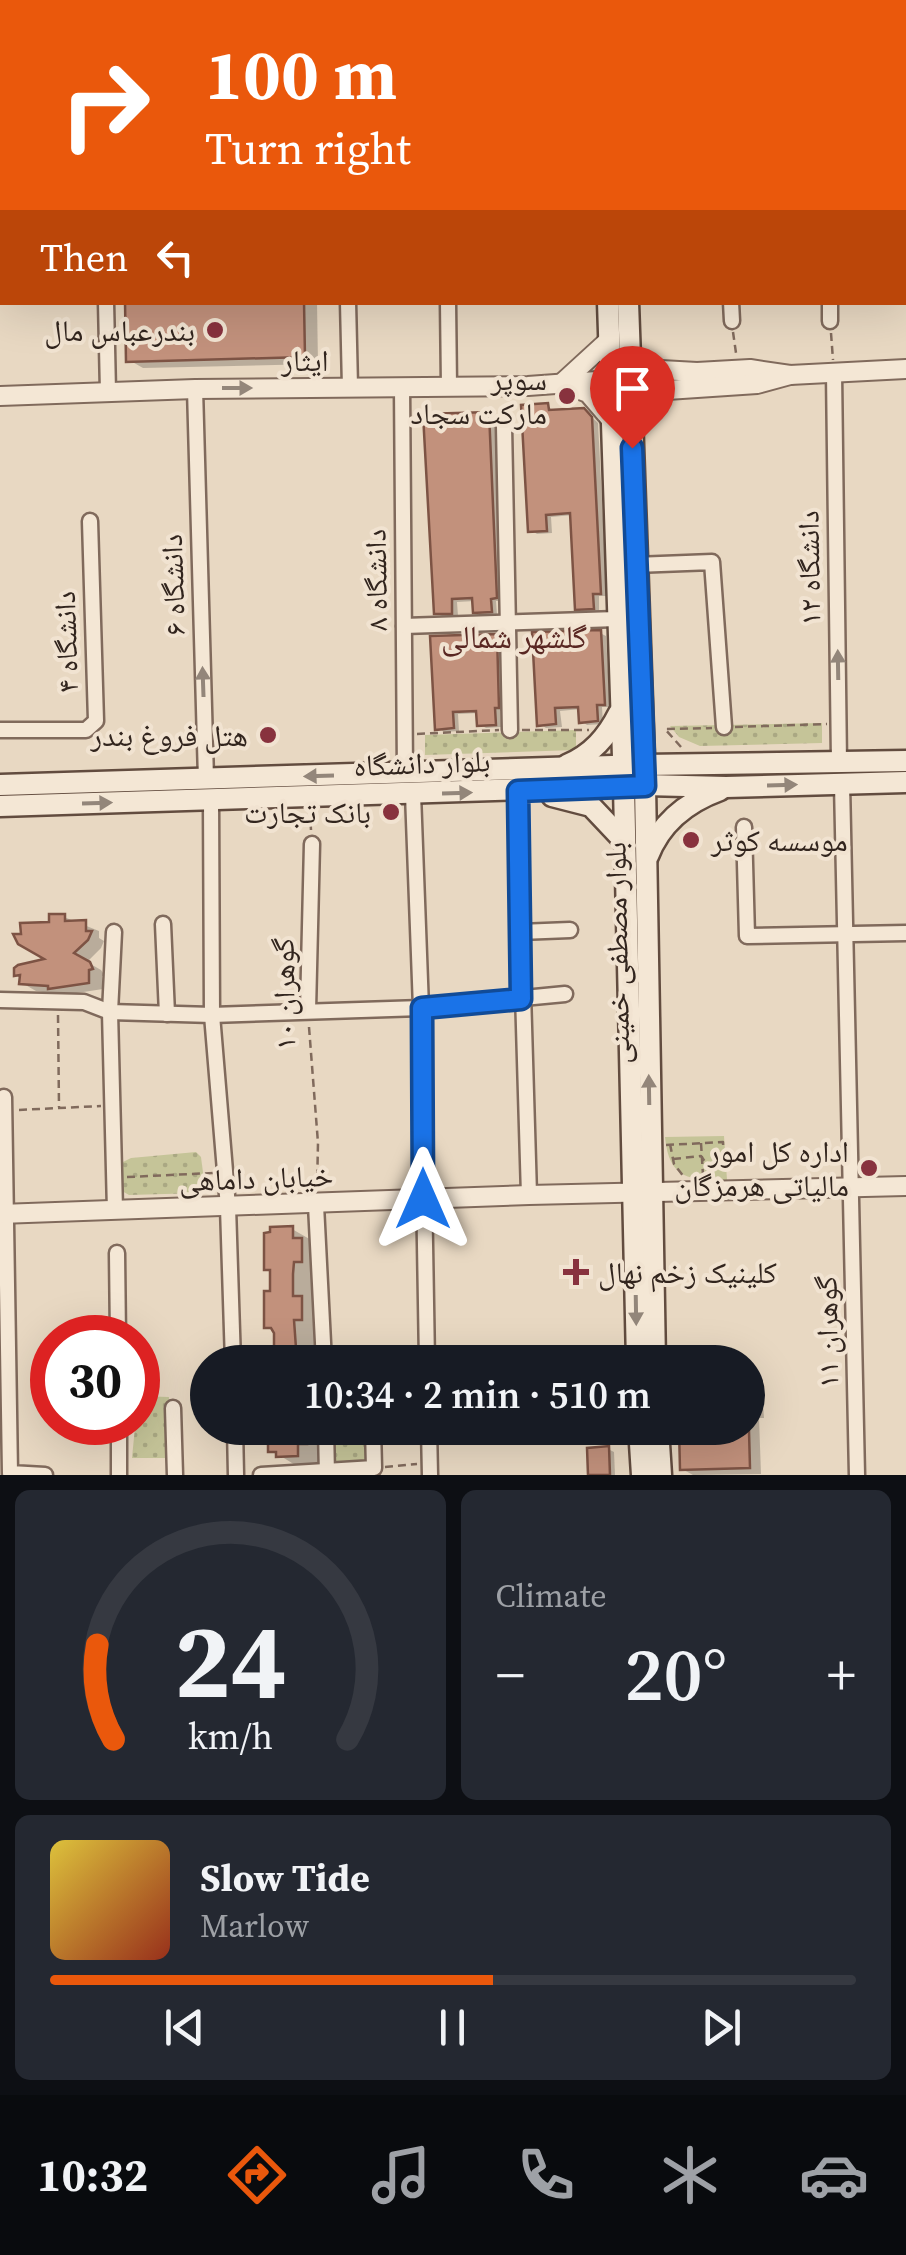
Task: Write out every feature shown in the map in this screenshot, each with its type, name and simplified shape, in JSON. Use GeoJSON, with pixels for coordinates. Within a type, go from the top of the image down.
{"type":"FeatureCollection","features":[{"type":"Feature","properties":{"kind":"main road","name":"بلوار مصطفی خمینی"},"geometry":{"type":"LineString","coordinates":[[609,305],[619,343],[621,380],[620,711],[646,862],[660,1145],[642,1192],[638,1345]]}},
{"type":"Feature","properties":{"kind":"main road","name":"بلوار مصطفی خمینی"},"geometry":{"type":"LineString","coordinates":[[619,343],[627,305]]}},
{"type":"Feature","properties":{"kind":"main road","name":"بلوار مصطفی خمینی"},"geometry":{"type":"LineString","coordinates":[[622,418],[635,565],[641,721],[625,842],[642,1192],[655,1345]]}},
{"type":"Feature","properties":{"kind":"main road"},"geometry":{"type":"LineString","coordinates":[[558,769],[594,749],[620,711]]}},
{"type":"Feature","properties":{"kind":"main road"},"geometry":{"type":"LineString","coordinates":[[641,721],[654,745],[666,755],[709,766]]}},
{"type":"Feature","properties":{"kind":"main road","name":"بلوار دانشگاه"},"geometry":{"type":"LineString","coordinates":[[0,806],[405,774],[558,769],[726,787],[906,761]]}},
{"type":"Feature","properties":{"kind":"main road","name":"بلوار دانشگاه"},"geometry":{"type":"LineString","coordinates":[[0,784],[209,789],[308,797],[524,790],[709,766],[840,773],[906,782]]}},
{"type":"Feature","properties":{"kind":"main road"},"geometry":{"type":"LineString","coordinates":[[646,862],[661,829],[672,818],[705,795],[726,787]]}},
{"type":"Feature","properties":{"kind":"main road"},"geometry":{"type":"LineString","coordinates":[[524,790],[591,806],[625,842]]}},
{"type":"Feature","properties":{"kind":"main road"},"geometry":{"type":"LineString","coordinates":[[640,1445],[642,1475]]}},
{"type":"Feature","properties":{"kind":"main road"},"geometry":{"type":"LineString","coordinates":[[659,1445],[661,1475]]}},
{"type":"Feature","properties":{"kind":"street"},"geometry":{"type":"LineString","coordinates":[[106,305],[108,392]]}},
{"type":"Feature","properties":{"kind":"street"},"geometry":{"type":"LineString","coordinates":[[348,305],[350,388]]}},
{"type":"Feature","properties":{"kind":"street"},"geometry":{"type":"LineString","coordinates":[[448,305],[449,386]]}},
{"type":"Feature","properties":{"kind":"street"},"geometry":{"type":"LineString","coordinates":[[732,305],[732,321]]}},
{"type":"Feature","properties":{"kind":"street"},"geometry":{"type":"LineString","coordinates":[[830,305],[830,321]]}},
{"type":"Feature","properties":{"kind":"street"},"geometry":{"type":"LineString","coordinates":[[562,384],[619,343],[661,370]]}},
{"type":"Feature","properties":{"kind":"street"},"geometry":{"type":"LineString","coordinates":[[621,380],[661,370],[790,374],[906,369]]}},
{"type":"Feature","properties":{"kind":"street","name":"دانشگاه ۱۲"},"geometry":{"type":"LineString","coordinates":[[834,372],[845,934]]}},
{"type":"Feature","properties":{"kind":"street"},"geometry":{"type":"LineString","coordinates":[[621,380],[667,390],[757,384],[790,374]]}},
{"type":"Feature","properties":{"kind":"street","name":"ایثار"},"geometry":{"type":"LineString","coordinates":[[0,396],[621,380]]}},
{"type":"Feature","properties":{"kind":"street"},"geometry":{"type":"LineString","coordinates":[[562,384],[588,393],[622,418],[667,390]]}},
{"type":"Feature","properties":{"kind":"street","name":"دانشگاه ۸"},"geometry":{"type":"LineString","coordinates":[[402,387],[405,774]]}},
{"type":"Feature","properties":{"kind":"street","name":"دانشگاه ۶"},"geometry":{"type":"LineString","coordinates":[[195,388],[209,789],[212,1015],[228,1207],[232,1345]]}},
{"type":"Feature","properties":{"kind":"street"},"geometry":{"type":"LineString","coordinates":[[504,426],[510,730]]}},
{"type":"Feature","properties":{"kind":"street","name":"دانشگاه ۴"},"geometry":{"type":"LineString","coordinates":[[0,730],[86,730],[96,721],[90,521]]}},
{"type":"Feature","properties":{"kind":"street"},"geometry":{"type":"LineString","coordinates":[[635,565],[712,562],[724,727]]}},
{"type":"Feature","properties":{"kind":"street"},"geometry":{"type":"LineString","coordinates":[[404,626],[618,618]]}},
{"type":"Feature","properties":{"kind":"street"},"geometry":{"type":"LineString","coordinates":[[524,790],[520,932],[529,1195]]}},
{"type":"Feature","properties":{"kind":"street"},"geometry":{"type":"LineString","coordinates":[[413,794],[422,1008],[427,1345]]}},
{"type":"Feature","properties":{"kind":"street"},"geometry":{"type":"LineString","coordinates":[[744,827],[747,936],[906,933]]}},
{"type":"Feature","properties":{"kind":"street","name":"گوهران ۱۰"},"geometry":{"type":"LineString","coordinates":[[308,1010],[312,844]]}},
{"type":"Feature","properties":{"kind":"street"},"geometry":{"type":"LineString","coordinates":[[163,924],[167,1014]]}},
{"type":"Feature","properties":{"kind":"street"},"geometry":{"type":"LineString","coordinates":[[520,932],[570,930]]}},
{"type":"Feature","properties":{"kind":"street"},"geometry":{"type":"LineString","coordinates":[[114,932],[110,1012],[115,1210]]}},
{"type":"Feature","properties":{"kind":"street","name":"گوهران ۱۱"},"geometry":{"type":"LineString","coordinates":[[845,934],[856,1475]]}},
{"type":"Feature","properties":{"kind":"street"},"geometry":{"type":"LineString","coordinates":[[0,1000],[84,1002],[110,1012],[212,1015],[422,1008],[566,994]]}},
{"type":"Feature","properties":{"kind":"street"},"geometry":{"type":"LineString","coordinates":[[4,1104],[2,1214],[10,1473],[46,1475]]}},
{"type":"Feature","properties":{"kind":"street","name":"خیابان داماهی"},"geometry":{"type":"LineString","coordinates":[[2,1214],[316,1205],[725,1186],[906,1186]]}},
{"type":"Feature","properties":{"kind":"street"},"geometry":{"type":"LineString","coordinates":[[316,1205],[323,1345]]}},
{"type":"Feature","properties":{"kind":"street"},"geometry":{"type":"LineString","coordinates":[[117,1253],[118,1315]]}},
{"type":"Feature","properties":{"kind":"street"},"geometry":{"type":"LineString","coordinates":[[173,1408],[175,1475]]}},
{"type":"Feature","properties":{"kind":"street"},"geometry":{"type":"LineString","coordinates":[[119,1445],[119,1475]]}},
{"type":"Feature","properties":{"kind":"street"},"geometry":{"type":"LineString","coordinates":[[235,1445],[236,1475]]}},
{"type":"Feature","properties":{"kind":"street"},"geometry":{"type":"LineString","coordinates":[[326,1445],[327,1472]]}},
{"type":"Feature","properties":{"kind":"street"},"geometry":{"type":"LineString","coordinates":[[262,1475],[374,1468],[373,1445]]}},
{"type":"Feature","properties":{"kind":"path"},"geometry":{"type":"LineString","coordinates":[[732,321],[738,370]]}},
{"type":"Feature","properties":{"kind":"path"},"geometry":{"type":"LineString","coordinates":[[830,321],[834,372]]}},
{"type":"Feature","properties":{"kind":"path"},"geometry":{"type":"LineString","coordinates":[[692,751],[680,747],[665,729],[838,724]]}},
{"type":"Feature","properties":{"kind":"path"},"geometry":{"type":"LineString","coordinates":[[308,797],[312,844]]}},
{"type":"Feature","properties":{"kind":"path"},"geometry":{"type":"LineString","coordinates":[[58,1001],[59,1108]]}},
{"type":"Feature","properties":{"kind":"path","name":"گوهران ۱۰"},"geometry":{"type":"LineString","coordinates":[[308,1010],[318,1143],[316,1205]]}},
{"type":"Feature","properties":{"kind":"path"},"geometry":{"type":"LineString","coordinates":[[4,1104],[112,1106]]}},
{"type":"Feature","properties":{"kind":"path"},"geometry":{"type":"LineString","coordinates":[[660,1145],[723,1142],[725,1186],[716,1182],[702,1156]]}},
{"type":"Feature","properties":{"kind":"path"},"geometry":{"type":"LineString","coordinates":[[700,1143],[703,1182]]}},
{"type":"Feature","properties":{"kind":"path"},"geometry":{"type":"LineString","coordinates":[[660,1145],[681,1175],[691,1180]]}},
{"type":"Feature","properties":{"kind":"path"},"geometry":{"type":"LineString","coordinates":[[672,1159],[702,1156]]}},
{"type":"Feature","properties":{"kind":"path"},"geometry":{"type":"LineString","coordinates":[[114,1178],[225,1172]]}},
{"type":"Feature","properties":{"kind":"path"},"geometry":{"type":"LineString","coordinates":[[374,1468],[430,1469]]}},
{"type":"Feature","properties":{"kind":"green space"},"geometry":{"type":"Polygon","coordinates":[[[822,723],[822,743],[700,746],[679,737],[670,726],[822,723]]]}},
{"type":"Feature","properties":{"kind":"green space"},"geometry":{"type":"Polygon","coordinates":[[[576,730],[576,750],[425,755],[425,735],[576,730]]]}},
{"type":"Feature","properties":{"kind":"green space"},"geometry":{"type":"Polygon","coordinates":[[[724,1136],[727,1180],[692,1178],[671,1162],[665,1137],[724,1136]]]}},
{"type":"Feature","properties":{"kind":"green space"},"geometry":{"type":"Polygon","coordinates":[[[196,1152],[201,1157],[205,1188],[201,1193],[129,1195],[122,1191],[123,1162],[196,1152]]]}},
{"type":"Feature","properties":{"kind":"green space"},"geometry":{"type":"Polygon","coordinates":[[[160,1397],[169,1397],[167,1458],[132,1458],[133,1445],[160,1445],[160,1397]]]}},
{"type":"Feature","properties":{"kind":"green space"},"geometry":{"type":"Polygon","coordinates":[[[331,1445],[368,1445],[369,1463],[332,1464],[331,1445]]]}},
{"type":"Feature","properties":{"kind":"building","name":"بندرعباس مال"},"geometry":{"type":"Polygon","coordinates":[[[125,305],[304,305],[305,357],[126,362],[125,305]]]}},
{"type":"Feature","properties":{"kind":"building"},"geometry":{"type":"Polygon","coordinates":[[[548,403],[549,410],[584,408],[592,417],[601,594],[593,594],[594,609],[575,610],[570,513],[546,515],[547,531],[528,532],[521,405],[548,403]]]}},
{"type":"Feature","properties":{"kind":"building"},"geometry":{"type":"Polygon","coordinates":[[[489,412],[497,598],[491,599],[492,612],[473,613],[472,598],[452,599],[452,614],[434,614],[423,414],[489,412]]]}},
{"type":"Feature","properties":{"kind":"building"},"geometry":{"type":"Polygon","coordinates":[[[601,630],[605,705],[597,705],[598,721],[579,723],[578,707],[555,708],[556,724],[537,726],[532,632],[601,630]]]}},
{"type":"Feature","properties":{"kind":"building"},"geometry":{"type":"Polygon","coordinates":[[[497,634],[496,725],[477,726],[476,711],[453,712],[454,728],[435,730],[430,636],[497,634]]]}},
{"type":"Feature","properties":{"kind":"building"},"geometry":{"type":"Polygon","coordinates":[[[49,914],[65,914],[65,921],[86,920],[86,931],[92,931],[74,953],[90,962],[93,969],[89,970],[89,983],[48,989],[19,984],[20,975],[14,976],[18,965],[44,959],[18,944],[13,934],[21,934],[20,923],[49,922],[49,914]]]}},
{"type":"Feature","properties":{"kind":"building"},"geometry":{"type":"Polygon","coordinates":[[[293,1226],[293,1238],[302,1238],[302,1262],[294,1262],[293,1274],[293,1296],[302,1296],[302,1320],[294,1320],[296,1345],[274,1345],[274,1333],[271,1328],[264,1328],[264,1291],[270,1291],[270,1270],[264,1270],[264,1233],[270,1232],[270,1227],[293,1226]]]}},
{"type":"Feature","properties":{"kind":"building"},"geometry":{"type":"Polygon","coordinates":[[[268,1445],[298,1445],[298,1456],[276,1457],[276,1452],[268,1452],[268,1445]]]}},
{"type":"Feature","properties":{"kind":"building"},"geometry":{"type":"Polygon","coordinates":[[[679,1445],[749,1445],[750,1468],[680,1470],[679,1445]]]}},
{"type":"Feature","properties":{"kind":"building"},"geometry":{"type":"Polygon","coordinates":[[[609,1446],[610,1475],[588,1475],[587,1448],[609,1446]]]}},
{"type":"Feature","properties":{"kind":"place","name":"بندرعباس مال"},"geometry":{"type":"Point","coordinates":[215,330]}},
{"type":"Feature","properties":{"kind":"place","name":"سوپر مارکت سجاد"},"geometry":{"type":"Point","coordinates":[567,396]}},
{"type":"Feature","properties":{"kind":"place","name":"هتل فروغ بندر"},"geometry":{"type":"Point","coordinates":[268,735]}},
{"type":"Feature","properties":{"kind":"place","name":"بانک تجارت"},"geometry":{"type":"Point","coordinates":[391,812]}},
{"type":"Feature","properties":{"kind":"place","name":"موسسه کوثر"},"geometry":{"type":"Point","coordinates":[691,840]}},
{"type":"Feature","properties":{"kind":"place","name":"اداره کل امور مالیاتی هرمزگان"},"geometry":{"type":"Point","coordinates":[869,1168]}},
{"type":"Feature","properties":{"kind":"place","name":"کلینیک زخم نهال"},"geometry":{"type":"Point","coordinates":[576,1272]}},
{"type":"Feature","properties":{"kind":"district","name":"گلشهر شمالی"},"geometry":{"type":"Point","coordinates":[514,637]}},
{"type":"Feature","properties":{"kind":"route"},"geometry":{"type":"LineString","coordinates":[[423,1199],[422,1008],[521,999],[518,791],[645,786],[632,448]]}}]}
